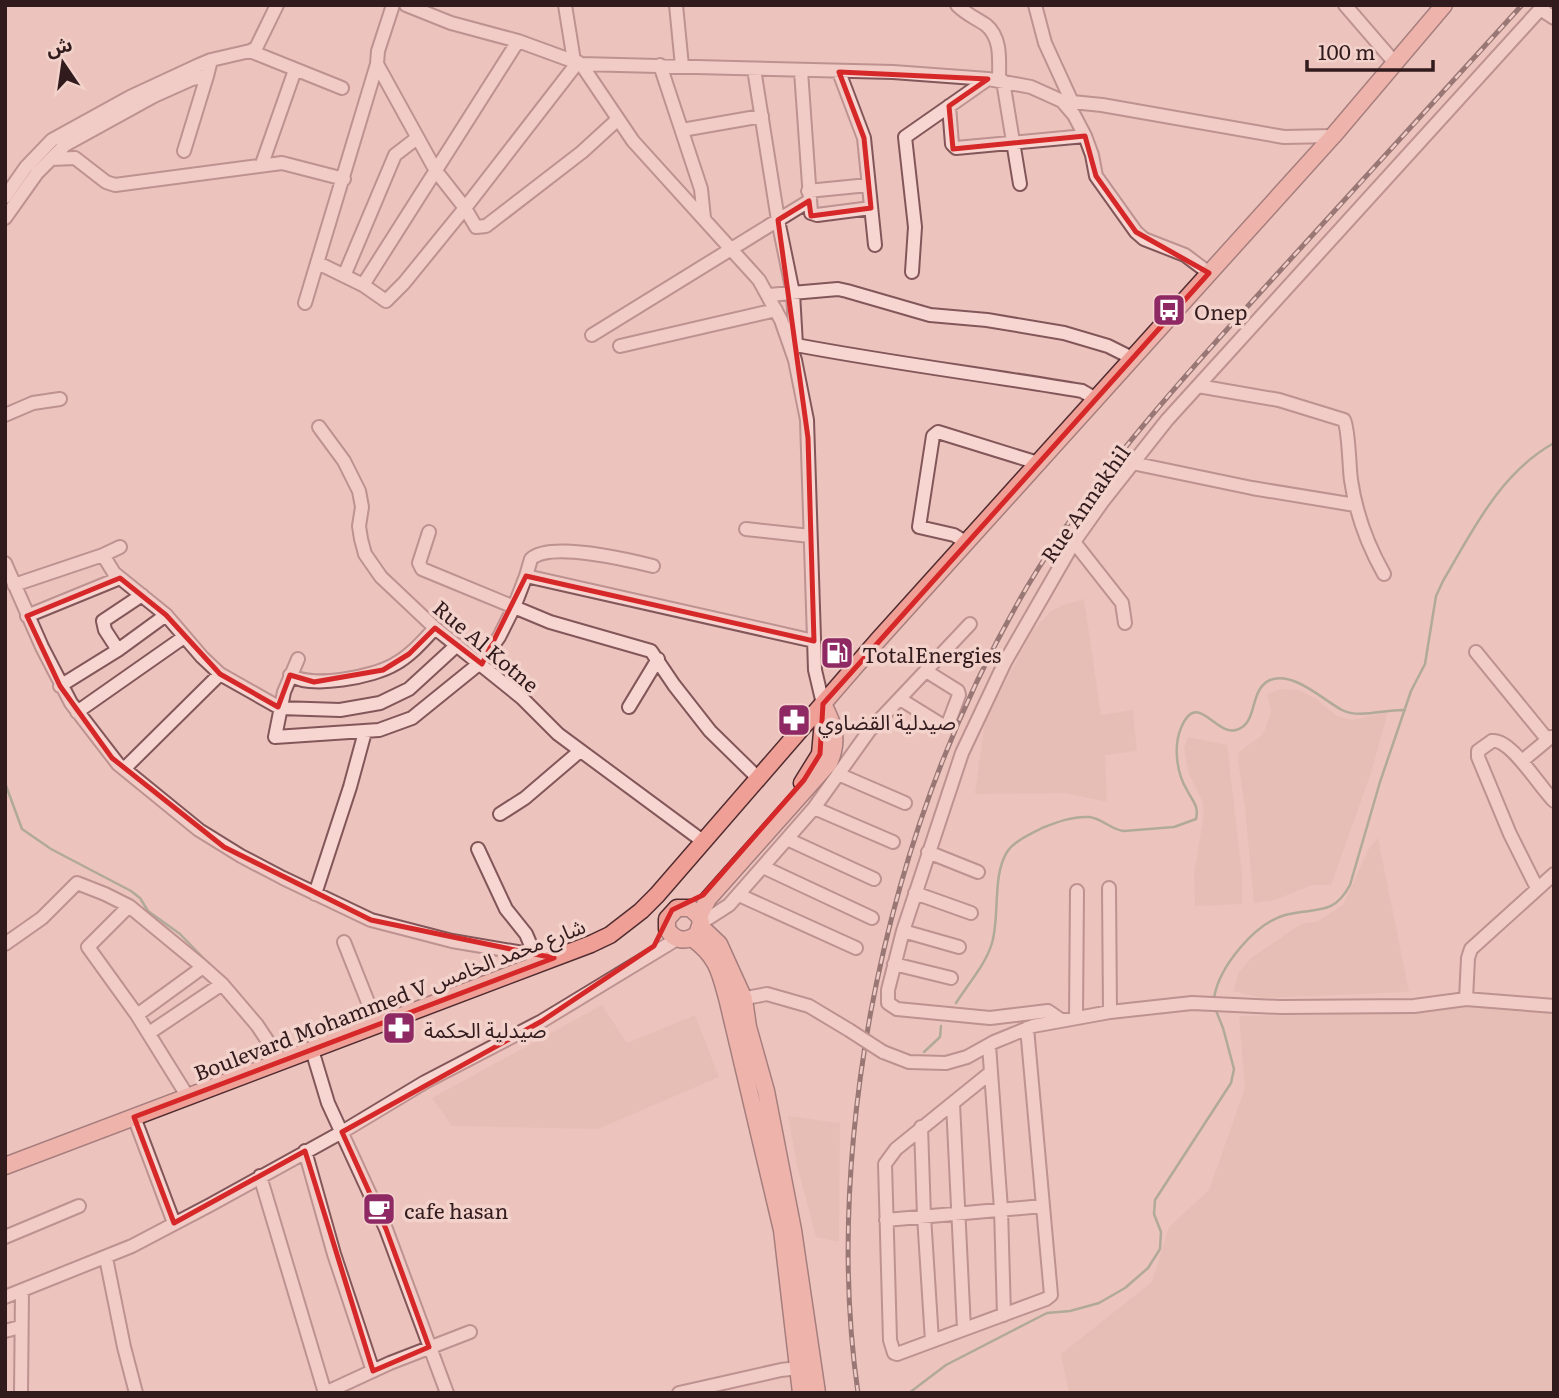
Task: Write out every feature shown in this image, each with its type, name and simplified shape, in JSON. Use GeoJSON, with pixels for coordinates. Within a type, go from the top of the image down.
{"type":"FeatureCollection","features":[{"type":"Feature","properties":{"kind":"main road","name":"Boulevard Mohammed V شارع محمد الخامس"},"geometry":{"type":"LineString","coordinates":[[6,1163],[564,954],[610,935],[641,911],[1038,463],[1333,136],[1444,5]]}},
{"type":"Feature","properties":{"kind":"main road"},"geometry":{"type":"LineString","coordinates":[[803,1392],[793,1230],[766,1091],[748,1027],[736,1000],[719,967],[689,925],[708,899],[829,762],[836,739],[824,704]]}},
{"type":"Feature","properties":{"kind":"main road"},"geometry":{"type":"LineString","coordinates":[[736,1000],[782,1230],[803,1392]]}},
{"type":"Feature","properties":{"kind":"street"},"geometry":{"type":"LineString","coordinates":[[5,197],[26,167],[52,140],[130,97],[211,60],[256,48],[277,5]]}},
{"type":"Feature","properties":{"kind":"street"},"geometry":{"type":"LineString","coordinates":[[305,303],[344,179],[393,5]]}},
{"type":"Feature","properties":{"kind":"street"},"geometry":{"type":"LineString","coordinates":[[406,5],[451,23],[518,41],[577,62],[892,72],[997,80],[1031,87],[1067,101],[1284,137],[1333,136]]}},
{"type":"Feature","properties":{"kind":"street"},"geometry":{"type":"LineString","coordinates":[[565,5],[577,62],[643,153],[732,248],[769,295],[794,347]]}},
{"type":"Feature","properties":{"kind":"street"},"geometry":{"type":"LineString","coordinates":[[676,5],[682,66]]}},
{"type":"Feature","properties":{"kind":"street"},"geometry":{"type":"LineString","coordinates":[[957,5],[968,16],[987,26],[996,39],[999,49],[997,80],[1020,184]]}},
{"type":"Feature","properties":{"kind":"street"},"geometry":{"type":"LineString","coordinates":[[1035,5],[1045,43],[1067,101],[1085,136],[1096,176],[1143,239],[1185,255],[1209,272]]}},
{"type":"Feature","properties":{"kind":"street"},"geometry":{"type":"LineString","coordinates":[[1345,5],[1395,63]]}},
{"type":"Feature","properties":{"kind":"street"},"geometry":{"type":"LineString","coordinates":[[1542,7],[1554,18]]}},
{"type":"Feature","properties":{"kind":"street","name":"Rue Annakhil"},"geometry":{"type":"LineString","coordinates":[[1061,1020],[1048,1011],[990,1017],[893,1007],[888,1003],[887,997],[903,931],[946,797],[971,731],[1005,662],[1074,542],[1132,463],[1309,262],[1542,7]]}},
{"type":"Feature","properties":{"kind":"street"},"geometry":{"type":"LineString","coordinates":[[363,285],[518,41]]}},
{"type":"Feature","properties":{"kind":"street"},"geometry":{"type":"LineString","coordinates":[[250,51],[342,88]]}},
{"type":"Feature","properties":{"kind":"street"},"geometry":{"type":"LineString","coordinates":[[184,150],[211,60]]}},
{"type":"Feature","properties":{"kind":"street"},"geometry":{"type":"LineString","coordinates":[[318,263],[363,285],[386,301],[465,208],[577,62]]}},
{"type":"Feature","properties":{"kind":"street"},"geometry":{"type":"LineString","coordinates":[[377,64],[436,171],[476,227],[486,226],[582,152],[617,120]]}},
{"type":"Feature","properties":{"kind":"street"},"geometry":{"type":"LineString","coordinates":[[660,65],[701,189],[704,218]]}},
{"type":"Feature","properties":{"kind":"street"},"geometry":{"type":"LineString","coordinates":[[754,69],[778,220],[793,293],[794,347],[807,420],[815,670],[824,704]]}},
{"type":"Feature","properties":{"kind":"street"},"geometry":{"type":"LineString","coordinates":[[262,164],[295,70]]}},
{"type":"Feature","properties":{"kind":"street"},"geometry":{"type":"LineString","coordinates":[[801,71],[811,213],[814,215],[871,208]]}},
{"type":"Feature","properties":{"kind":"street"},"geometry":{"type":"LineString","coordinates":[[839,72],[864,138],[875,245]]}},
{"type":"Feature","properties":{"kind":"street"},"geometry":{"type":"LineString","coordinates":[[5,218],[37,173],[65,145],[154,96],[192,79],[207,76]]}},
{"type":"Feature","properties":{"kind":"street"},"geometry":{"type":"LineString","coordinates":[[912,272],[915,227],[904,140],[949,106],[997,80]]}},
{"type":"Feature","properties":{"kind":"street"},"geometry":{"type":"LineString","coordinates":[[949,106],[954,147],[1085,136]]}},
{"type":"Feature","properties":{"kind":"street"},"geometry":{"type":"LineString","coordinates":[[681,130],[762,116]]}},
{"type":"Feature","properties":{"kind":"street"},"geometry":{"type":"LineString","coordinates":[[344,276],[395,155],[417,138]]}},
{"type":"Feature","properties":{"kind":"street"},"geometry":{"type":"LineString","coordinates":[[51,159],[75,158],[106,182],[115,185],[282,163],[344,179]]}},
{"type":"Feature","properties":{"kind":"street"},"geometry":{"type":"LineString","coordinates":[[592,335],[778,220],[809,196],[868,185]]}},
{"type":"Feature","properties":{"kind":"street"},"geometry":{"type":"LineString","coordinates":[[769,295],[847,291],[930,314],[1064,333],[1108,346],[1132,358]]}},
{"type":"Feature","properties":{"kind":"street"},"geometry":{"type":"LineString","coordinates":[[620,346],[776,310]]}},
{"type":"Feature","properties":{"kind":"street"},"geometry":{"type":"LineString","coordinates":[[794,347],[1082,391],[1096,399]]}},
{"type":"Feature","properties":{"kind":"street"},"geometry":{"type":"LineString","coordinates":[[1198,386],[1279,400],[1344,420],[1355,505],[1384,574]]}},
{"type":"Feature","properties":{"kind":"street"},"geometry":{"type":"LineString","coordinates":[[5,415],[33,403],[60,399]]}},
{"type":"Feature","properties":{"kind":"street","name":"Rue Al Kotne"},"geometry":{"type":"LineString","coordinates":[[319,427],[344,461],[359,491],[362,507],[359,526],[361,539],[365,554],[381,577],[435,628],[480,663],[580,751],[704,842]]}},
{"type":"Feature","properties":{"kind":"street"},"geometry":{"type":"LineString","coordinates":[[967,543],[954,535],[921,529],[918,524],[933,436],[938,432],[1038,463]]}},
{"type":"Feature","properties":{"kind":"street"},"geometry":{"type":"LineString","coordinates":[[1132,463],[1252,488],[1355,505]]}},
{"type":"Feature","properties":{"kind":"street"},"geometry":{"type":"LineString","coordinates":[[746,529],[810,536]]}},
{"type":"Feature","properties":{"kind":"street"},"geometry":{"type":"LineString","coordinates":[[429,532],[419,564],[422,569],[550,622],[651,651],[710,731],[758,778]]}},
{"type":"Feature","properties":{"kind":"street"},"geometry":{"type":"LineString","coordinates":[[1074,542],[1122,603],[1125,623]]}},
{"type":"Feature","properties":{"kind":"street"},"geometry":{"type":"LineString","coordinates":[[14,584],[120,547]]}},
{"type":"Feature","properties":{"kind":"street"},"geometry":{"type":"LineString","coordinates":[[298,659],[280,708],[275,737],[385,729],[412,718],[480,663],[499,637],[514,607],[531,559],[541,553],[598,554],[653,566]]}},
{"type":"Feature","properties":{"kind":"street"},"geometry":{"type":"LineString","coordinates":[[103,555],[109,567],[166,615],[220,674],[280,708],[340,710],[380,703],[409,689],[457,645]]}},
{"type":"Feature","properties":{"kind":"street"},"geometry":{"type":"LineString","coordinates":[[5,563],[60,686],[111,758],[212,839],[315,894],[371,920],[410,931],[536,955],[564,954]]}},
{"type":"Feature","properties":{"kind":"street"},"geometry":{"type":"LineString","coordinates":[[526,576],[814,641]]}},
{"type":"Feature","properties":{"kind":"street"},"geometry":{"type":"LineString","coordinates":[[27,616],[120,578]]}},
{"type":"Feature","properties":{"kind":"street"},"geometry":{"type":"LineString","coordinates":[[118,650],[103,621],[142,595]]}},
{"type":"Feature","properties":{"kind":"street"},"geometry":{"type":"LineString","coordinates":[[60,686],[118,650],[166,615]]}},
{"type":"Feature","properties":{"kind":"street"},"geometry":{"type":"LineString","coordinates":[[5,1297],[132,1246],[260,1177],[425,1082],[542,1021],[634,964],[654,946],[729,905],[814,808],[869,731],[970,624]]}},
{"type":"Feature","properties":{"kind":"street"},"geometry":{"type":"LineString","coordinates":[[290,675],[302,681],[314,682],[383,670],[410,654],[435,628]]}},
{"type":"Feature","properties":{"kind":"street"},"geometry":{"type":"LineString","coordinates":[[78,712],[184,637]]}},
{"type":"Feature","properties":{"kind":"street"},"geometry":{"type":"LineString","coordinates":[[1476,652],[1550,737],[1522,761]]}},
{"type":"Feature","properties":{"kind":"street"},"geometry":{"type":"LineString","coordinates":[[629,707],[658,659]]}},
{"type":"Feature","properties":{"kind":"street"},"geometry":{"type":"LineString","coordinates":[[900,699],[942,725],[948,724],[959,695],[958,691],[926,671]]}},
{"type":"Feature","properties":{"kind":"street"},"geometry":{"type":"LineString","coordinates":[[124,769],[220,674]]}},
{"type":"Feature","properties":{"kind":"street"},"geometry":{"type":"LineString","coordinates":[[315,894],[350,788],[365,732]]}},
{"type":"Feature","properties":{"kind":"street"},"geometry":{"type":"LineString","coordinates":[[1537,888],[1510,834],[1477,754],[1492,741],[1498,740],[1522,761],[1554,801]]}},
{"type":"Feature","properties":{"kind":"street"},"geometry":{"type":"LineString","coordinates":[[500,814],[525,798],[580,751]]}},
{"type":"Feature","properties":{"kind":"street"},"geometry":{"type":"LineString","coordinates":[[838,774],[905,803]]}},
{"type":"Feature","properties":{"kind":"street"},"geometry":{"type":"LineString","coordinates":[[814,808],[893,842]]}},
{"type":"Feature","properties":{"kind":"street"},"geometry":{"type":"LineString","coordinates":[[787,839],[874,879]]}},
{"type":"Feature","properties":{"kind":"street"},"geometry":{"type":"LineString","coordinates":[[478,849],[506,909],[526,934],[536,955]]}},
{"type":"Feature","properties":{"kind":"street"},"geometry":{"type":"LineString","coordinates":[[928,852],[978,872]]}},
{"type":"Feature","properties":{"kind":"street"},"geometry":{"type":"LineString","coordinates":[[763,867],[872,918]]}},
{"type":"Feature","properties":{"kind":"street"},"geometry":{"type":"LineString","coordinates":[[1465,999],[1471,949],[1554,874]]}},
{"type":"Feature","properties":{"kind":"street"},"geometry":{"type":"LineString","coordinates":[[5,944],[42,918],[77,883],[105,894],[130,906],[222,984],[257,1025],[281,1061]]}},
{"type":"Feature","properties":{"kind":"street"},"geometry":{"type":"LineString","coordinates":[[1109,888],[1110,1012]]}},
{"type":"Feature","properties":{"kind":"street"},"geometry":{"type":"LineString","coordinates":[[1076,1017],[1077,891]]}},
{"type":"Feature","properties":{"kind":"street"},"geometry":{"type":"LineString","coordinates":[[915,893],[971,913]]}},
{"type":"Feature","properties":{"kind":"street"},"geometry":{"type":"LineString","coordinates":[[739,895],[856,948]]}},
{"type":"Feature","properties":{"kind":"street"},"geometry":{"type":"LineString","coordinates":[[130,906],[88,947],[137,1015],[188,1097]]}},
{"type":"Feature","properties":{"kind":"street"},"geometry":{"type":"LineString","coordinates":[[903,931],[959,947]]}},
{"type":"Feature","properties":{"kind":"street"},"geometry":{"type":"LineString","coordinates":[[344,942],[377,1025]]}},
{"type":"Feature","properties":{"kind":"street"},"geometry":{"type":"LineString","coordinates":[[894,964],[951,978]]}},
{"type":"Feature","properties":{"kind":"street"},"geometry":{"type":"LineString","coordinates":[[137,1015],[203,967]]}},
{"type":"Feature","properties":{"kind":"street"},"geometry":{"type":"LineString","coordinates":[[149,1033],[222,984]]}},
{"type":"Feature","properties":{"kind":"street"},"geometry":{"type":"LineString","coordinates":[[736,1000],[767,994],[810,1006],[883,1052],[909,1062],[935,1064],[967,1057],[1027,1028],[1061,1020],[1110,1012],[1203,1003],[1224,1006],[1414,1006],[1465,999],[1554,1006]]}},
{"type":"Feature","properties":{"kind":"street"},"geometry":{"type":"LineString","coordinates":[[990,1073],[921,1127],[896,1149],[885,1164],[891,1351],[897,1354],[1046,1299],[1051,1294],[1027,1028]]}},
{"type":"Feature","properties":{"kind":"street"},"geometry":{"type":"LineString","coordinates":[[989,1045],[1001,1209],[1004,1315]]}},
{"type":"Feature","properties":{"kind":"street"},"geometry":{"type":"LineString","coordinates":[[312,1050],[328,1103],[386,1229],[447,1393]]}},
{"type":"Feature","properties":{"kind":"street"},"geometry":{"type":"LineString","coordinates":[[953,1104],[964,1329]]}},
{"type":"Feature","properties":{"kind":"street"},"geometry":{"type":"LineString","coordinates":[[134,1117],[174,1223]]}},
{"type":"Feature","properties":{"kind":"street"},"geometry":{"type":"LineString","coordinates":[[921,1127],[923,1216],[932,1341]]}},
{"type":"Feature","properties":{"kind":"street"},"geometry":{"type":"LineString","coordinates":[[305,1151],[334,1254],[373,1371]]}},
{"type":"Feature","properties":{"kind":"street"},"geometry":{"type":"LineString","coordinates":[[260,1177],[325,1393],[470,1332]]}},
{"type":"Feature","properties":{"kind":"street"},"geometry":{"type":"LineString","coordinates":[[5,1237],[79,1206]]}},
{"type":"Feature","properties":{"kind":"street"},"geometry":{"type":"LineString","coordinates":[[887,1220],[1043,1206]]}},
{"type":"Feature","properties":{"kind":"street"},"geometry":{"type":"LineString","coordinates":[[106,1258],[136,1393]]}},
{"type":"Feature","properties":{"kind":"street"},"geometry":{"type":"LineString","coordinates":[[21,1393],[22,1291]]}},
{"type":"Feature","properties":{"kind":"street"},"geometry":{"type":"LineString","coordinates":[[5,1331],[20,1327]]}},
{"type":"Feature","properties":{"kind":"street"},"geometry":{"type":"LineString","coordinates":[[679,1393],[799,1368]]}},
{"type":"Feature","properties":{"kind":"highlighted area"},"geometry":{"type":"Polygon","coordinates":[[[839,72],[988,79],[949,106],[953,149],[1085,136],[1096,176],[1136,232],[1209,273],[823,704],[820,754],[804,780],[703,895],[672,910],[654,946],[542,1021],[342,1132],[386,1229],[429,1347],[373,1371],[305,1151],[174,1223],[134,1117],[554,958],[371,920],[224,847],[112,758],[60,686],[27,616],[120,578],[166,615],[220,674],[278,707],[290,675],[314,682],[383,670],[409,654],[435,628],[482,664],[526,576],[814,641],[808,438],[778,220],[809,201],[811,216],[871,208],[864,138],[839,72]]]}},
{"type":"Feature","properties":{"kind":"shaded area"},"geometry":{"type":"Polygon","coordinates":[[[1084,599],[1101,715],[1133,710],[1137,751],[1105,755],[1107,802],[1065,793],[975,794],[985,720],[1033,630],[1050,612],[1084,599]]]}},
{"type":"Feature","properties":{"kind":"shaded area"},"geometry":{"type":"Polygon","coordinates":[[[1281,689],[1298,690],[1315,698],[1337,716],[1352,720],[1388,712],[1371,773],[1331,885],[1312,885],[1275,900],[1254,903],[1238,759],[1239,752],[1262,735],[1266,727],[1271,711],[1267,694],[1281,689]]]}},
{"type":"Feature","properties":{"kind":"shaded area"},"geometry":{"type":"Polygon","coordinates":[[[1188,737],[1227,745],[1242,873],[1242,904],[1195,906],[1194,874],[1204,814],[1203,803],[1189,774],[1184,748],[1188,737]]]}},
{"type":"Feature","properties":{"kind":"shaded area"},"geometry":{"type":"Polygon","coordinates":[[[1378,838],[1409,992],[1262,998],[1233,991],[1239,972],[1251,958],[1301,924],[1318,921],[1343,905],[1368,850],[1378,838]]]}},
{"type":"Feature","properties":{"kind":"shaded area"},"geometry":{"type":"Polygon","coordinates":[[[1480,1000],[1554,1012],[1554,1393],[1069,1393],[1061,1354],[1152,1282],[1169,1227],[1209,1190],[1245,1088],[1239,1016],[1398,1013],[1480,1000]]]}},
{"type":"Feature","properties":{"kind":"shaded area"},"geometry":{"type":"Polygon","coordinates":[[[602,1005],[627,1043],[695,1015],[719,1077],[598,1129],[452,1126],[432,1098],[602,1005]]]}},
{"type":"Feature","properties":{"kind":"shaded area"},"geometry":{"type":"Polygon","coordinates":[[[788,1116],[840,1123],[839,1242],[816,1237],[797,1165],[788,1116]]]}},
{"type":"Feature","properties":{"kind":"waterway"},"geometry":{"type":"LineString","coordinates":[[1214,998],[1230,960],[1262,927],[1285,915],[1330,906],[1344,895],[1350,885],[1380,782],[1411,691],[1425,664],[1436,596],[1477,523],[1503,486],[1535,455],[1554,443]]}},
{"type":"Feature","properties":{"kind":"waterway"},"geometry":{"type":"LineString","coordinates":[[956,1003],[981,966],[992,943],[999,873],[1007,852],[1014,844],[1042,828],[1077,817],[1098,819],[1124,831],[1174,827],[1196,819],[1196,807],[1184,784],[1177,760],[1181,728],[1187,717],[1193,713],[1200,713],[1228,730],[1236,730],[1248,721],[1263,685],[1279,678],[1298,683],[1349,713],[1405,710]]}},
{"type":"Feature","properties":{"kind":"waterway"},"geometry":{"type":"LineString","coordinates":[[5,783],[22,829],[51,849],[131,891],[140,898],[148,911],[180,934],[215,970]]}},
{"type":"Feature","properties":{"kind":"waterway"},"geometry":{"type":"LineString","coordinates":[[909,1393],[946,1365],[1047,1313],[1070,1311],[1099,1303],[1125,1288],[1148,1268],[1160,1249],[1161,1232],[1154,1214],[1155,1200],[1231,1083],[1234,1069],[1215,1008]]}},
{"type":"Feature","properties":{"kind":"waterway"},"geometry":{"type":"LineString","coordinates":[[924,1052],[940,1037],[941,1026]]}},
{"type":"Feature","properties":{"kind":"waterway"},"geometry":{"type":"LineString","coordinates":[[272,1036],[284,1047]]}},
{"type":"Feature","properties":{"kind":"railway"},"geometry":{"type":"LineString","coordinates":[[858,1393],[852,1346],[848,1251],[852,1157],[862,1063],[882,960],[911,849],[950,741],[973,689],[1027,587],[1080,506],[1109,468],[1235,321],[1522,5]]}},
{"type":"Feature","properties":{"kind":"place","name":"Onep"},"geometry":{"type":"Point","coordinates":[1169,310]}},
{"type":"Feature","properties":{"kind":"place","name":"TotalEnergies"},"geometry":{"type":"Point","coordinates":[837,653]}},
{"type":"Feature","properties":{"kind":"place","name":"صيدلية القضاوي"},"geometry":{"type":"Point","coordinates":[794,720]}},
{"type":"Feature","properties":{"kind":"place","name":"صيدلية الحكمة"},"geometry":{"type":"Point","coordinates":[399,1028]}},
{"type":"Feature","properties":{"kind":"place","name":"cafe hasan"},"geometry":{"type":"Point","coordinates":[379,1209]}}]}
